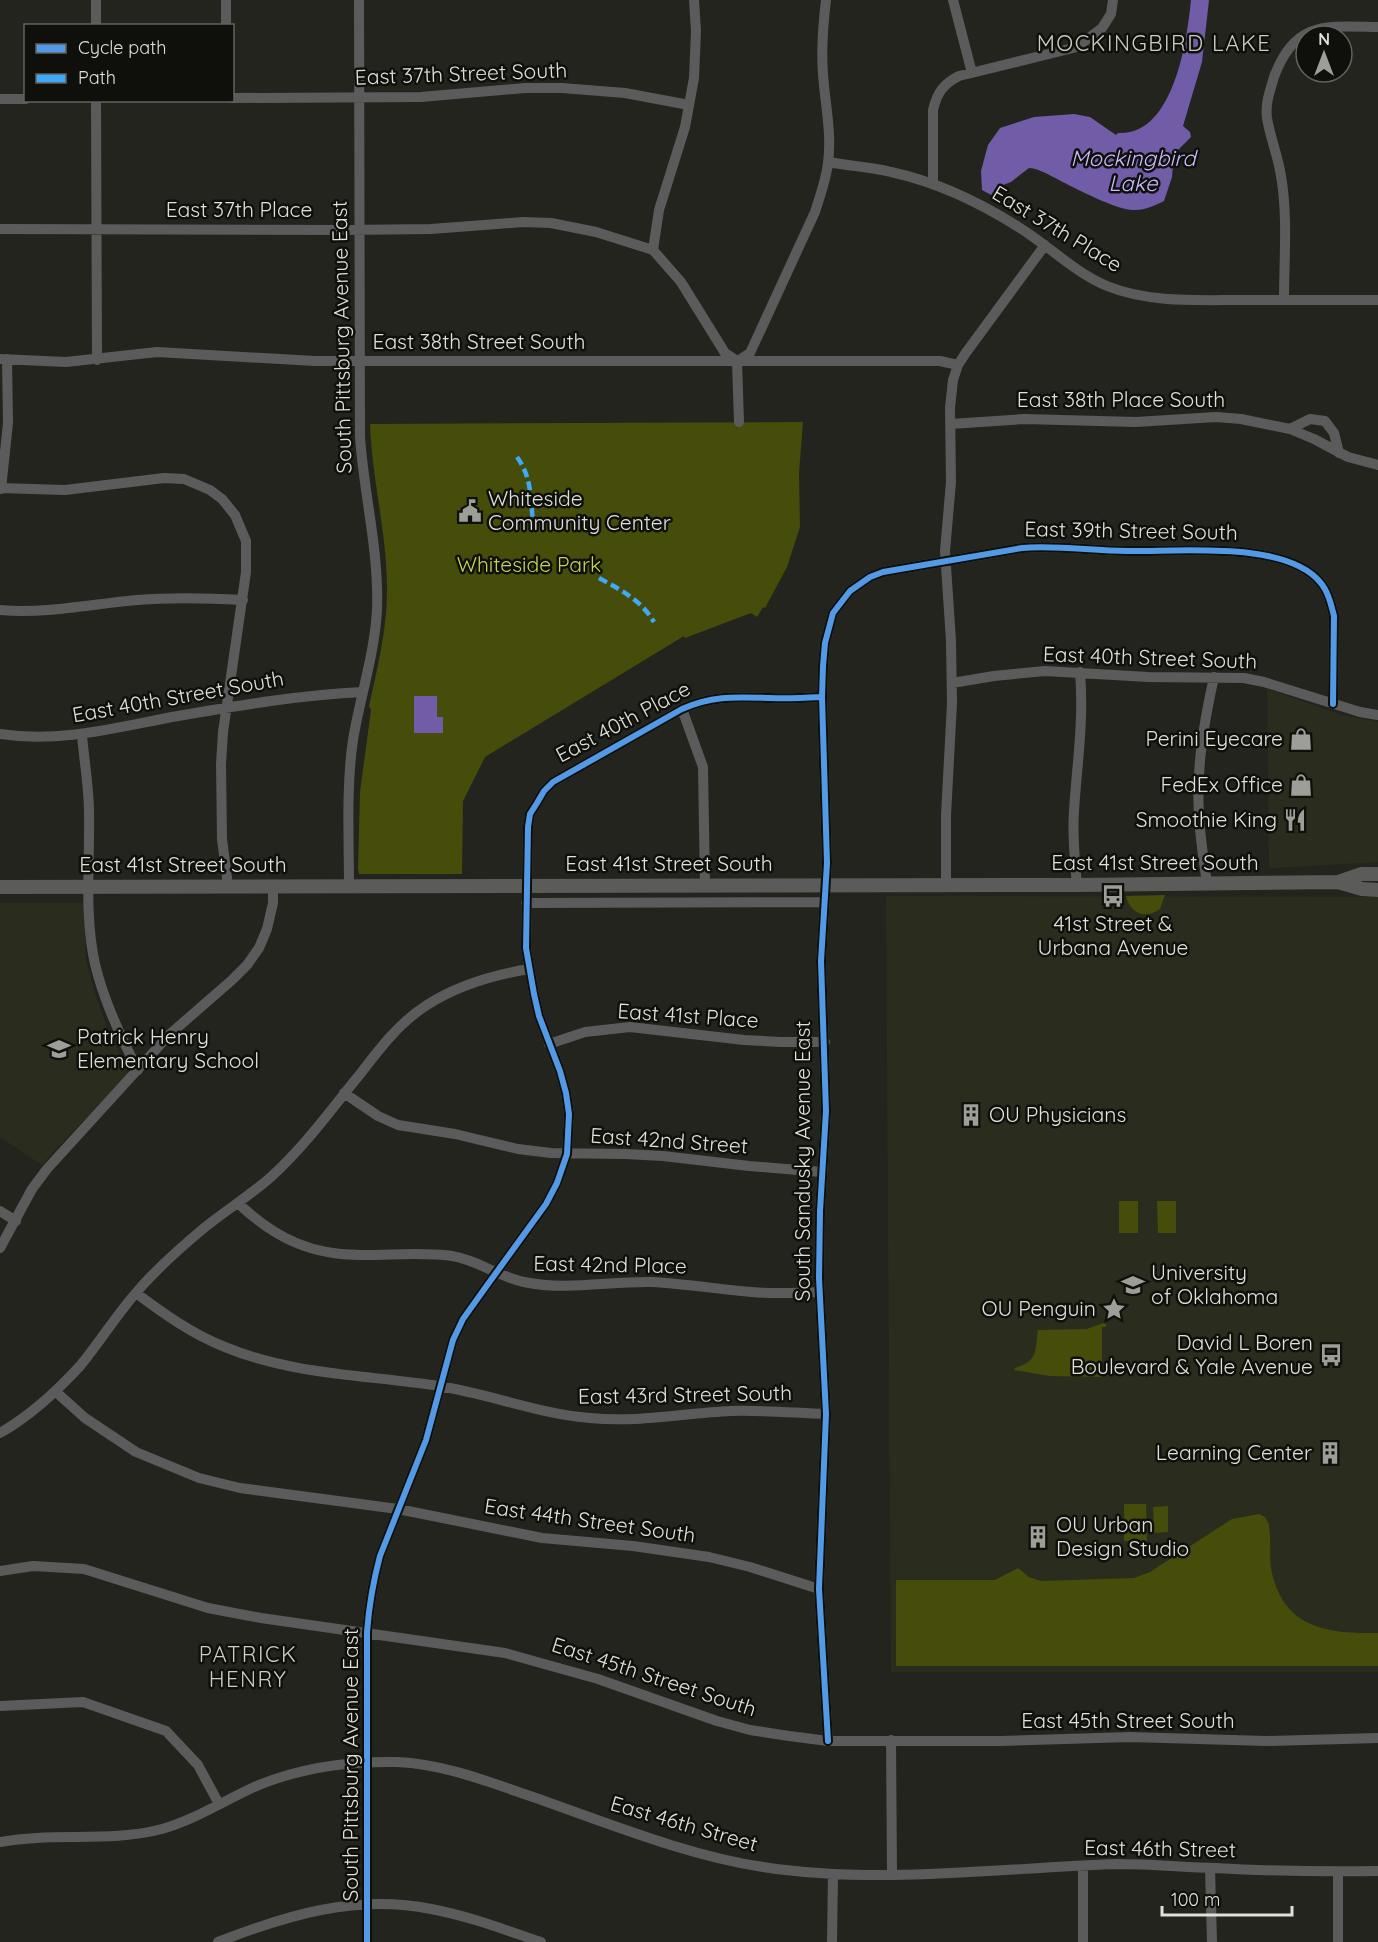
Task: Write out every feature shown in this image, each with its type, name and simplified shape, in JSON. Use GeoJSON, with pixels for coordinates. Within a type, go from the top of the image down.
{"type":"FeatureCollection","features":[{"type":"Feature","properties":{"kind":"main road","name":"East 41st Street South"},"geometry":{"type":"LineString","coordinates":[[1338,882],[1361,874],[1378,874]]}},
{"type":"Feature","properties":{"kind":"main road","name":"East 41st Street South"},"geometry":{"type":"LineString","coordinates":[[0,886],[1207,885],[1338,882],[1362,889],[1378,890]]}},
{"type":"Feature","properties":{"kind":"street"},"geometry":{"type":"LineString","coordinates":[[96,0],[96,24]]}},
{"type":"Feature","properties":{"kind":"street"},"geometry":{"type":"LineString","coordinates":[[226,0],[226,24]]}},
{"type":"Feature","properties":{"kind":"street","name":"South Pittsburg Avenue East"},"geometry":{"type":"LineString","coordinates":[[349,886],[350,765],[375,624],[377,581],[376,555],[360,437],[359,0]]}},
{"type":"Feature","properties":{"kind":"street"},"geometry":{"type":"LineString","coordinates":[[694,0],[696,57],[689,105],[679,149],[659,210],[654,250],[681,282],[725,353],[738,362]]}},
{"type":"Feature","properties":{"kind":"street"},"geometry":{"type":"LineString","coordinates":[[738,362],[750,353],[815,212],[828,162],[830,132],[822,46],[826,0]]}},
{"type":"Feature","properties":{"kind":"street"},"geometry":{"type":"LineString","coordinates":[[953,0],[972,73]]}},
{"type":"Feature","properties":{"kind":"street"},"geometry":{"type":"LineString","coordinates":[[933,184],[933,110],[939,92],[949,81],[972,73],[1077,47],[1102,28],[1111,14],[1113,0]]}},
{"type":"Feature","properties":{"kind":"street"},"geometry":{"type":"LineString","coordinates":[[1284,300],[1284,209],[1281,176],[1269,130],[1267,98],[1279,64],[1292,44],[1302,36],[1329,26],[1378,27]]}},
{"type":"Feature","properties":{"kind":"street","name":"East 37th Street South"},"geometry":{"type":"LineString","coordinates":[[234,98],[421,97],[525,88],[562,88],[625,93],[689,105]]}},
{"type":"Feature","properties":{"kind":"street"},"geometry":{"type":"LineString","coordinates":[[0,99],[24,99]]}},
{"type":"Feature","properties":{"kind":"street"},"geometry":{"type":"LineString","coordinates":[[96,102],[97,360]]}},
{"type":"Feature","properties":{"kind":"street","name":"East 37th Place"},"geometry":{"type":"LineString","coordinates":[[828,162],[893,172],[933,184],[998,214],[1089,276],[1126,292],[1168,299],[1378,300]]}},
{"type":"Feature","properties":{"kind":"street","name":"East 37th Place"},"geometry":{"type":"LineString","coordinates":[[0,229],[360,230],[431,229],[524,222],[551,223],[596,232],[654,250]]}},
{"type":"Feature","properties":{"kind":"street"},"geometry":{"type":"LineString","coordinates":[[946,885],[946,816],[952,735],[952,683],[945,561],[951,482],[951,394],[958,365],[1045,245]]}},
{"type":"Feature","properties":{"kind":"street","name":"East 38th Street South"},"geometry":{"type":"LineString","coordinates":[[3,359],[63,362],[157,352],[270,360],[940,361],[958,365]]}},
{"type":"Feature","properties":{"kind":"street"},"geometry":{"type":"LineString","coordinates":[[3,359],[8,423],[1,488],[65,490],[164,478],[184,479],[204,486],[218,495],[235,515],[246,541],[246,572],[224,732],[220,798],[228,886]]}},
{"type":"Feature","properties":{"kind":"street"},"geometry":{"type":"LineString","coordinates":[[738,362],[739,422]]}},
{"type":"Feature","properties":{"kind":"street","name":"East 38th Place South"},"geometry":{"type":"LineString","coordinates":[[951,424],[1024,419],[1136,422],[1216,417],[1258,421],[1290,429],[1355,460],[1378,465]]}},
{"type":"Feature","properties":{"kind":"street"},"geometry":{"type":"LineString","coordinates":[[1290,429],[1310,419],[1325,421],[1334,433],[1338,453]]}},
{"type":"Feature","properties":{"kind":"street","name":"East 39th Street South"},"geometry":{"type":"LineString","coordinates":[[883,572],[1001,551],[1044,546],[1124,551],[1216,550],[1276,558],[1305,570],[1320,582],[1331,602],[1334,616],[1333,704]]}},
{"type":"Feature","properties":{"kind":"street","name":"South Sandusky Avenue East"},"geometry":{"type":"LineString","coordinates":[[828,1740],[819,1589],[826,1414],[819,1245],[826,1111],[821,961],[827,863],[822,697],[825,643],[833,613],[850,591],[860,583],[883,572]]}},
{"type":"Feature","properties":{"kind":"street"},"geometry":{"type":"LineString","coordinates":[[0,610],[34,611],[163,598],[243,600]]}},
{"type":"Feature","properties":{"kind":"street","name":"East 40th Street South"},"geometry":{"type":"LineString","coordinates":[[952,683],[1035,672],[1244,678],[1360,712],[1378,715]]}},
{"type":"Feature","properties":{"kind":"street"},"geometry":{"type":"LineString","coordinates":[[1077,885],[1074,812],[1081,731],[1080,672]]}},
{"type":"Feature","properties":{"kind":"street"},"geometry":{"type":"LineString","coordinates":[[1207,885],[1198,814],[1198,779],[1206,710],[1214,677]]}},
{"type":"Feature","properties":{"kind":"street","name":"East 40th Street South"},"geometry":{"type":"LineString","coordinates":[[0,734],[23,737],[82,735],[301,696],[363,692]]}},
{"type":"Feature","properties":{"kind":"street","name":"East 40th Place"},"geometry":{"type":"LineString","coordinates":[[526,885],[530,814],[544,790],[559,778],[699,701],[728,696],[822,697]]}},
{"type":"Feature","properties":{"kind":"street"},"geometry":{"type":"LineString","coordinates":[[682,709],[703,767],[705,885]]}},
{"type":"Feature","properties":{"kind":"street"},"geometry":{"type":"LineString","coordinates":[[82,735],[89,809],[89,920],[95,963],[102,991],[116,1027],[138,1070]]}},
{"type":"Feature","properties":{"kind":"street","name":"South Pittsburg Avenue East"},"geometry":{"type":"LineString","coordinates":[[367,1942],[366,1632],[374,1576],[426,1440],[453,1340],[463,1319],[546,1204],[557,1183],[567,1154],[568,1102],[560,1071],[540,1016],[529,969],[526,948],[526,885]]}},
{"type":"Feature","properties":{"kind":"street"},"geometry":{"type":"LineString","coordinates":[[0,1248],[32,1189],[47,1168],[170,1034],[232,980],[259,948],[270,917],[273,886]]}},
{"type":"Feature","properties":{"kind":"street","name":"East 41st Street South"},"geometry":{"type":"LineString","coordinates":[[526,903],[824,902]]}},
{"type":"Feature","properties":{"kind":"street"},"geometry":{"type":"LineString","coordinates":[[0,1433],[55,1391],[80,1365],[136,1293],[205,1228],[272,1176],[304,1144],[391,1035],[426,1005],[445,994],[493,976],[529,969]]}},
{"type":"Feature","properties":{"kind":"street","name":"East 41st Place"},"geometry":{"type":"LineString","coordinates":[[549,1044],[585,1032],[630,1027],[744,1040],[825,1042]]}},
{"type":"Feature","properties":{"kind":"street","name":"East 42nd Street"},"geometry":{"type":"LineString","coordinates":[[344,1093],[378,1116],[398,1125],[455,1134],[518,1149],[567,1154],[663,1156],[822,1172]]}},
{"type":"Feature","properties":{"kind":"street","name":"East 42nd Place"},"geometry":{"type":"LineString","coordinates":[[238,1204],[257,1221],[277,1234],[300,1245],[322,1251],[340,1254],[454,1256],[523,1282],[541,1285],[653,1282],[754,1292],[820,1292]]}},
{"type":"Feature","properties":{"kind":"street"},"geometry":{"type":"LineString","coordinates":[[0,1211],[16,1221]]}},
{"type":"Feature","properties":{"kind":"street","name":"East 43rd Street South"},"geometry":{"type":"LineString","coordinates":[[136,1293],[201,1337],[250,1357],[311,1370],[440,1386],[566,1415],[591,1419],[620,1419],[733,1411],[826,1414]]}},
{"type":"Feature","properties":{"kind":"street","name":"East 44th Street South"},"geometry":{"type":"LineString","coordinates":[[55,1391],[85,1418],[136,1452],[199,1478],[240,1488],[398,1509],[542,1538],[633,1546],[709,1557],[750,1567],[819,1589]]}},
{"type":"Feature","properties":{"kind":"street","name":"East 45th Street South"},"geometry":{"type":"LineString","coordinates":[[0,1571],[33,1566],[84,1569],[208,1608],[261,1618],[505,1653],[598,1679],[717,1721],[750,1730],[828,1740],[1032,1740],[1130,1737],[1266,1740],[1378,1738]]}},
{"type":"Feature","properties":{"kind":"street"},"geometry":{"type":"LineString","coordinates":[[0,1706],[83,1702],[166,1731],[198,1765],[219,1804]]}},
{"type":"Feature","properties":{"kind":"street"},"geometry":{"type":"LineString","coordinates":[[891,1740],[892,1874]]}},
{"type":"Feature","properties":{"kind":"street","name":"East 46th Street"},"geometry":{"type":"LineString","coordinates":[[0,1842],[46,1838],[118,1837],[142,1833],[186,1821],[275,1779],[333,1765],[422,1764],[474,1776],[686,1849],[762,1867],[833,1874],[958,1874],[1159,1864],[1210,1868],[1378,1871]]}},
{"type":"Feature","properties":{"kind":"street"},"geometry":{"type":"LineString","coordinates":[[1083,1866],[1083,1942]]}},
{"type":"Feature","properties":{"kind":"street"},"geometry":{"type":"LineString","coordinates":[[1210,1868],[1212,1942]]}},
{"type":"Feature","properties":{"kind":"street"},"geometry":{"type":"LineString","coordinates":[[1338,1872],[1338,1942]]}},
{"type":"Feature","properties":{"kind":"street"},"geometry":{"type":"LineString","coordinates":[[832,1942],[833,1874]]}},
{"type":"Feature","properties":{"kind":"street"},"geometry":{"type":"LineString","coordinates":[[218,1942],[268,1923],[306,1913],[366,1904],[430,1908],[541,1942]]}},
{"type":"Feature","properties":{"kind":"shaded area"},"geometry":{"type":"Polygon","coordinates":[[[1267,689],[1342,715],[1378,722],[1378,862],[1269,868],[1267,689]]]}},
{"type":"Feature","properties":{"kind":"shaded area","name":"University of Oklahoma"},"geometry":{"type":"Polygon","coordinates":[[[886,896],[1378,897],[1378,1672],[891,1672],[886,896]]]}},
{"type":"Feature","properties":{"kind":"shaded area","name":"Patrick Henry Elementary School"},"geometry":{"type":"Polygon","coordinates":[[[0,903],[84,903],[86,961],[109,1033],[127,1066],[127,1075],[42,1165],[0,1137],[0,903]]]}},
{"type":"Feature","properties":{"kind":"green space","name":"Whiteside Park"},"geometry":{"type":"Polygon","coordinates":[[[803,422],[799,473],[800,527],[787,567],[765,608],[763,607],[757,617],[751,613],[685,638],[684,636],[485,757],[463,801],[462,874],[359,874],[360,792],[371,710],[369,706],[382,645],[387,599],[386,564],[370,424],[803,422]]]}},
{"type":"Feature","properties":{"kind":"green space"},"geometry":{"type":"Polygon","coordinates":[[[1165,895],[1160,909],[1149,914],[1139,913],[1131,907],[1126,896],[1165,895]]]}},
{"type":"Feature","properties":{"kind":"green space"},"geometry":{"type":"Polygon","coordinates":[[[1119,1201],[1138,1201],[1138,1233],[1119,1233],[1119,1201]]]}},
{"type":"Feature","properties":{"kind":"green space"},"geometry":{"type":"Polygon","coordinates":[[[1157,1201],[1176,1201],[1176,1233],[1158,1233],[1157,1201]]]}},
{"type":"Feature","properties":{"kind":"green space"},"geometry":{"type":"Polygon","coordinates":[[[1103,1323],[1106,1327],[1102,1327],[1102,1377],[1049,1376],[1014,1370],[1032,1358],[1036,1349],[1038,1330],[1087,1329],[1103,1323]]]}},
{"type":"Feature","properties":{"kind":"green space"},"geometry":{"type":"Polygon","coordinates":[[[1124,1504],[1146,1504],[1147,1541],[1124,1541],[1124,1504]]]}},
{"type":"Feature","properties":{"kind":"green space"},"geometry":{"type":"Polygon","coordinates":[[[1168,1506],[1168,1532],[1154,1533],[1153,1507],[1168,1506]]]}},
{"type":"Feature","properties":{"kind":"green space"},"geometry":{"type":"Polygon","coordinates":[[[1259,1514],[1268,1522],[1271,1568],[1285,1604],[1296,1615],[1325,1629],[1378,1633],[1378,1666],[896,1666],[896,1580],[995,1580],[1018,1568],[1029,1577],[1041,1581],[1134,1578],[1150,1572],[1232,1519],[1259,1514]]]}},
{"type":"Feature","properties":{"kind":"water","name":"Mockingbird Lake"},"geometry":{"type":"Polygon","coordinates":[[[1191,0],[1209,0],[1202,62],[1183,126],[1190,132],[1191,137],[1174,154],[1172,177],[1164,201],[1141,210],[1126,209],[1096,198],[1041,171],[1029,168],[1011,182],[1003,185],[993,196],[982,190],[981,171],[988,145],[1000,128],[1034,117],[1074,114],[1090,117],[1116,135],[1137,130],[1152,119],[1165,103],[1174,83],[1186,38],[1191,0]]]}},
{"type":"Feature","properties":{"kind":"water"},"geometry":{"type":"Polygon","coordinates":[[[414,696],[437,696],[437,717],[443,717],[443,733],[414,733],[414,696]]]}},
{"type":"Feature","properties":{"kind":"marked path"},"geometry":{"type":"LineString","coordinates":[[517,457],[529,483],[534,526]]}},
{"type":"Feature","properties":{"kind":"marked path"},"geometry":{"type":"LineString","coordinates":[[599,578],[623,591],[637,602],[654,622]]}},
{"type":"Feature","properties":{"kind":"cycle path"},"geometry":{"type":"LineString","coordinates":[[828,1741],[819,1589],[826,1414],[819,1278],[820,1211],[826,1111],[821,961],[827,863],[822,697],[825,643],[833,613],[850,591],[870,577],[883,572],[1022,548],[1127,551],[1201,550],[1257,554],[1282,560],[1304,569],[1325,589],[1334,616],[1333,704]]}},
{"type":"Feature","properties":{"kind":"cycle path"},"geometry":{"type":"LineString","coordinates":[[367,1942],[367,1632],[380,1556],[426,1440],[453,1340],[463,1319],[546,1204],[557,1183],[567,1154],[569,1114],[566,1093],[539,1016],[526,948],[530,814],[544,791],[553,782],[693,704],[725,698],[822,697]]}},
{"type":"Feature","properties":{"kind":"place","name":"Whiteside Community Center"},"geometry":{"type":"Point","coordinates":[470,511]}},
{"type":"Feature","properties":{"kind":"place","name":"Perini Eyecare"},"geometry":{"type":"Point","coordinates":[1301,739]}},
{"type":"Feature","properties":{"kind":"place","name":"FedEx Office"},"geometry":{"type":"Point","coordinates":[1301,785]}},
{"type":"Feature","properties":{"kind":"place","name":"Smoothie King"},"geometry":{"type":"Point","coordinates":[1295,820]}},
{"type":"Feature","properties":{"kind":"place","name":"41st Street & Urbana Avenue"},"geometry":{"type":"Point","coordinates":[1113,896]}},
{"type":"Feature","properties":{"kind":"place","name":"Patrick Henry Elementary School"},"geometry":{"type":"Point","coordinates":[59,1049]}},
{"type":"Feature","properties":{"kind":"place","name":"OU Physicians"},"geometry":{"type":"Point","coordinates":[971,1115]}},
{"type":"Feature","properties":{"kind":"place","name":"University of Oklahoma"},"geometry":{"type":"Point","coordinates":[1133,1285]}},
{"type":"Feature","properties":{"kind":"place","name":"OU Penguin"},"geometry":{"type":"Point","coordinates":[1114,1309]}},
{"type":"Feature","properties":{"kind":"place","name":"David L Boren Boulevard & Yale Avenue"},"geometry":{"type":"Point","coordinates":[1331,1355]}},
{"type":"Feature","properties":{"kind":"place","name":"Learning Center"},"geometry":{"type":"Point","coordinates":[1330,1453]}},
{"type":"Feature","properties":{"kind":"place","name":"OU Urban Design Studio"},"geometry":{"type":"Point","coordinates":[1038,1537]}},
{"type":"Feature","properties":{"kind":"district","name":"MOCKINGBIRD LAKE"},"geometry":{"type":"Point","coordinates":[1154,43]}},
{"type":"Feature","properties":{"kind":"district","name":"PATRICK HENRY"},"geometry":{"type":"Point","coordinates":[248,1667]}}]}
